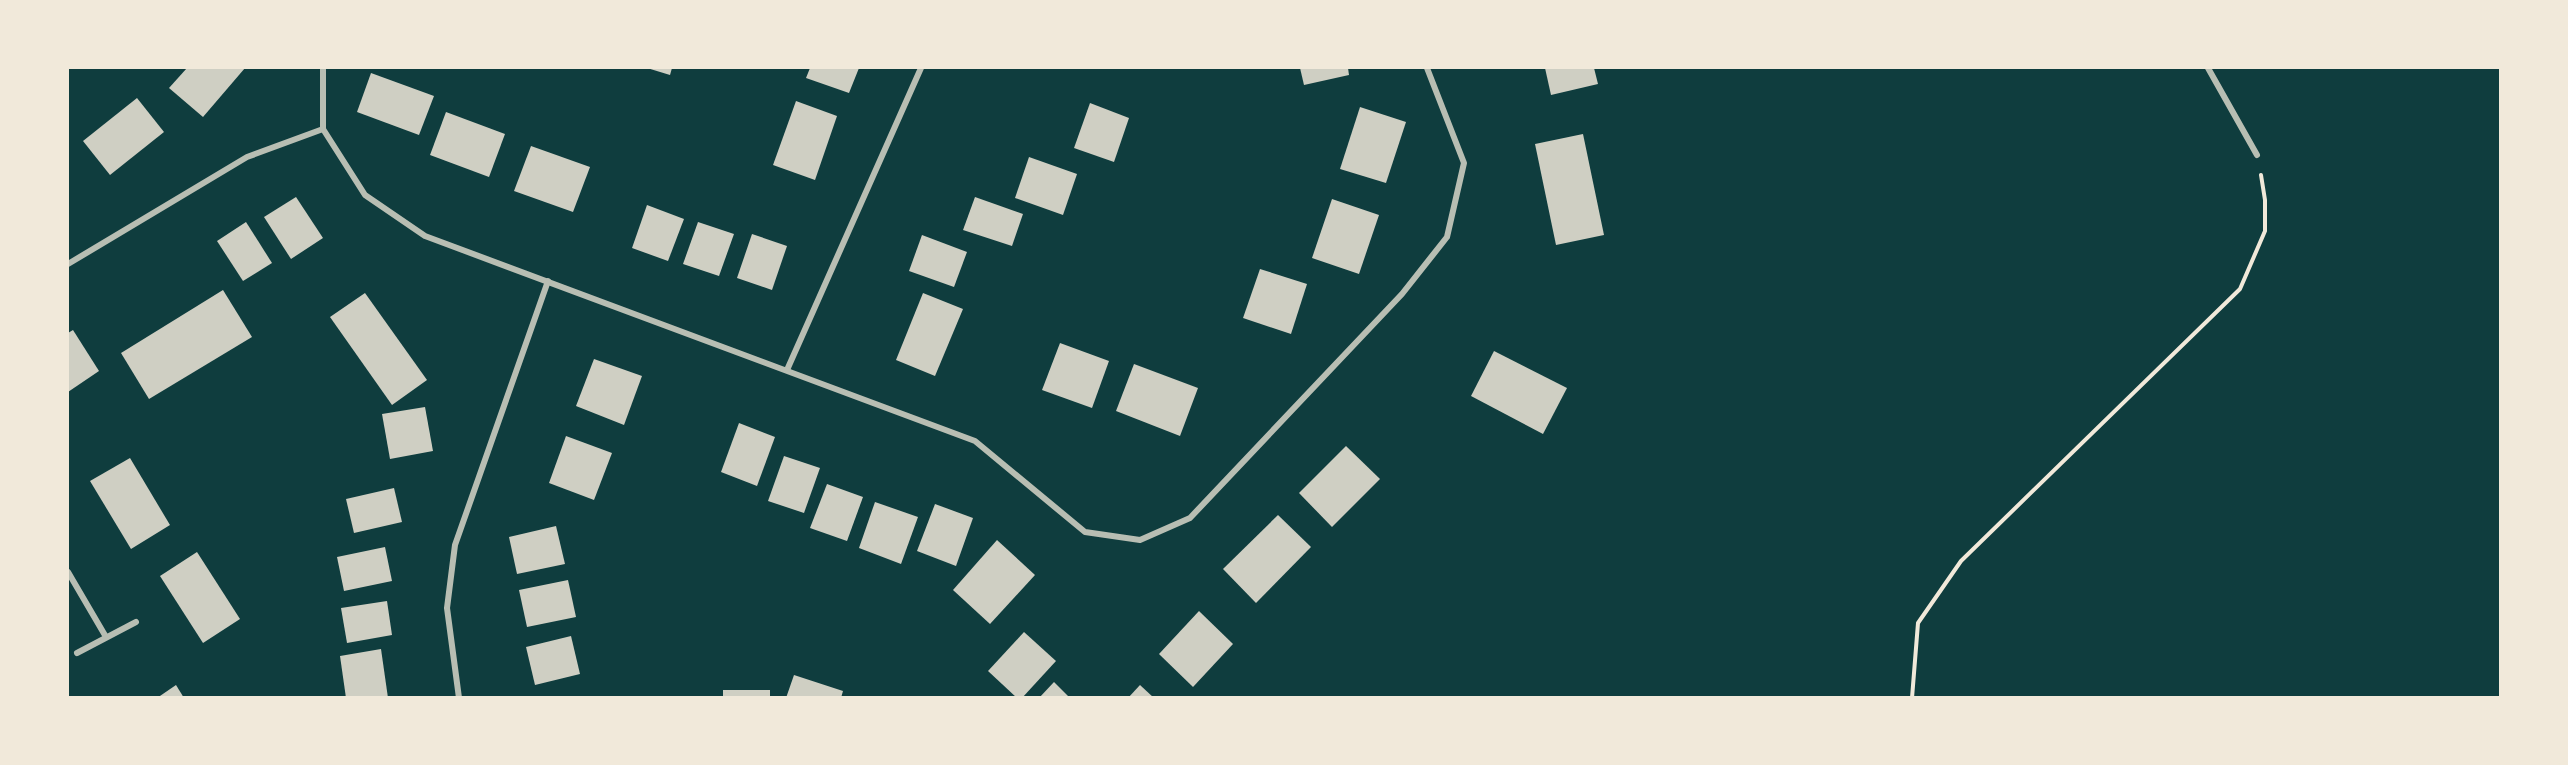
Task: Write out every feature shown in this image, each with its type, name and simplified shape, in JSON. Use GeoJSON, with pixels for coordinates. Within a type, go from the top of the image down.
{"type":"FeatureCollection","features":[{"type":"Feature","properties":{"kind":"street"},"geometry":{"type":"LineString","coordinates":[[323,68],[323,129],[365,195],[425,236],[975,441],[1085,532],[1140,540],[1190,518],[1402,294],[1447,237],[1464,163],[1427,68]]}},
{"type":"Feature","properties":{"kind":"street"},"geometry":{"type":"LineString","coordinates":[[787,370],[921,68]]}},
{"type":"Feature","properties":{"kind":"street"},"geometry":{"type":"LineString","coordinates":[[2208,68],[2257,155]]}},
{"type":"Feature","properties":{"kind":"street"},"geometry":{"type":"LineString","coordinates":[[68,264],[247,157],[323,129]]}},
{"type":"Feature","properties":{"kind":"street"},"geometry":{"type":"LineString","coordinates":[[459,698],[447,608],[455,545],[548,281]]}},
{"type":"Feature","properties":{"kind":"street"},"geometry":{"type":"LineString","coordinates":[[68,572],[105,637]]}},
{"type":"Feature","properties":{"kind":"street"},"geometry":{"type":"LineString","coordinates":[[77,653],[136,622]]}},
{"type":"Feature","properties":{"kind":"path"},"geometry":{"type":"LineString","coordinates":[[1912,698],[1918,623],[1961,561],[2240,289],[2265,231],[2265,200],[2257,155]]}},
{"type":"Feature","properties":{"kind":"building"},"geometry":{"type":"Polygon","coordinates":[[[187,68],[245,68],[203,117],[169,88],[187,68]]]}},
{"type":"Feature","properties":{"kind":"building"},"geometry":{"type":"Polygon","coordinates":[[[647,68],[672,68],[670,75],[647,68]]]}},
{"type":"Feature","properties":{"kind":"building"},"geometry":{"type":"Polygon","coordinates":[[[810,68],[859,68],[849,93],[806,78],[810,68]]]}},
{"type":"Feature","properties":{"kind":"building"},"geometry":{"type":"Polygon","coordinates":[[[1300,68],[1348,68],[1349,75],[1304,85],[1300,68]]]}},
{"type":"Feature","properties":{"kind":"building"},"geometry":{"type":"Polygon","coordinates":[[[1545,68],[1594,68],[1598,84],[1551,95],[1545,68]]]}},
{"type":"Feature","properties":{"kind":"building"},"geometry":{"type":"Polygon","coordinates":[[[371,73],[434,96],[419,135],[357,112],[371,73]]]}},
{"type":"Feature","properties":{"kind":"building"},"geometry":{"type":"Polygon","coordinates":[[[137,98],[164,132],[110,175],[83,141],[137,98]]]}},
{"type":"Feature","properties":{"kind":"building"},"geometry":{"type":"Polygon","coordinates":[[[796,101],[837,116],[815,180],[773,165],[796,101]]]}},
{"type":"Feature","properties":{"kind":"building"},"geometry":{"type":"Polygon","coordinates":[[[1090,103],[1129,118],[1114,162],[1074,148],[1090,103]]]}},
{"type":"Feature","properties":{"kind":"building"},"geometry":{"type":"Polygon","coordinates":[[[1360,107],[1406,122],[1386,183],[1340,169],[1360,107]]]}},
{"type":"Feature","properties":{"kind":"building"},"geometry":{"type":"Polygon","coordinates":[[[446,112],[505,134],[489,177],[430,155],[446,112]]]}},
{"type":"Feature","properties":{"kind":"building"},"geometry":{"type":"Polygon","coordinates":[[[1583,134],[1604,235],[1556,245],[1535,144],[1583,134]]]}},
{"type":"Feature","properties":{"kind":"building"},"geometry":{"type":"Polygon","coordinates":[[[531,146],[590,167],[573,212],[514,191],[531,146]]]}},
{"type":"Feature","properties":{"kind":"building"},"geometry":{"type":"Polygon","coordinates":[[[1029,157],[1077,174],[1063,215],[1015,198],[1029,157]]]}},
{"type":"Feature","properties":{"kind":"building"},"geometry":{"type":"Polygon","coordinates":[[[296,197],[323,238],[291,259],[264,217],[296,197]]]}},
{"type":"Feature","properties":{"kind":"building"},"geometry":{"type":"Polygon","coordinates":[[[975,197],[1023,214],[1012,246],[963,230],[975,197]]]}},
{"type":"Feature","properties":{"kind":"building"},"geometry":{"type":"Polygon","coordinates":[[[1332,199],[1379,215],[1359,274],[1312,258],[1332,199]]]}},
{"type":"Feature","properties":{"kind":"building"},"geometry":{"type":"Polygon","coordinates":[[[647,205],[684,219],[668,261],[632,248],[647,205]]]}},
{"type":"Feature","properties":{"kind":"building"},"geometry":{"type":"Polygon","coordinates":[[[246,222],[272,263],[243,281],[217,241],[246,222]]]}},
{"type":"Feature","properties":{"kind":"building"},"geometry":{"type":"Polygon","coordinates":[[[698,222],[734,234],[719,276],[683,264],[698,222]]]}},
{"type":"Feature","properties":{"kind":"building"},"geometry":{"type":"Polygon","coordinates":[[[752,234],[787,246],[772,290],[737,278],[752,234]]]}},
{"type":"Feature","properties":{"kind":"building"},"geometry":{"type":"Polygon","coordinates":[[[922,235],[967,252],[954,287],[909,271],[922,235]]]}},
{"type":"Feature","properties":{"kind":"building"},"geometry":{"type":"Polygon","coordinates":[[[1260,269],[1307,284],[1291,334],[1243,318],[1260,269]]]}},
{"type":"Feature","properties":{"kind":"building"},"geometry":{"type":"Polygon","coordinates":[[[223,290],[252,337],[149,399],[121,353],[223,290]]]}},
{"type":"Feature","properties":{"kind":"building"},"geometry":{"type":"Polygon","coordinates":[[[365,293],[427,380],[392,405],[330,317],[365,293]]]}},
{"type":"Feature","properties":{"kind":"building"},"geometry":{"type":"Polygon","coordinates":[[[923,293],[963,309],[935,376],[896,360],[923,293]]]}},
{"type":"Feature","properties":{"kind":"building"},"geometry":{"type":"Polygon","coordinates":[[[73,330],[99,371],[68,392],[68,333],[73,330]]]}},
{"type":"Feature","properties":{"kind":"building"},"geometry":{"type":"Polygon","coordinates":[[[1060,343],[1109,361],[1092,408],[1042,390],[1060,343]]]}},
{"type":"Feature","properties":{"kind":"building"},"geometry":{"type":"Polygon","coordinates":[[[1494,351],[1567,388],[1543,434],[1471,396],[1494,351]]]}},
{"type":"Feature","properties":{"kind":"building"},"geometry":{"type":"Polygon","coordinates":[[[594,359],[642,376],[624,425],[576,406],[594,359]]]}},
{"type":"Feature","properties":{"kind":"building"},"geometry":{"type":"Polygon","coordinates":[[[1134,364],[1198,388],[1180,436],[1116,411],[1134,364]]]}},
{"type":"Feature","properties":{"kind":"building"},"geometry":{"type":"Polygon","coordinates":[[[425,407],[433,451],[390,459],[382,414],[425,407]]]}},
{"type":"Feature","properties":{"kind":"building"},"geometry":{"type":"Polygon","coordinates":[[[739,423],[775,437],[757,486],[721,472],[739,423]]]}},
{"type":"Feature","properties":{"kind":"building"},"geometry":{"type":"Polygon","coordinates":[[[566,436],[612,453],[594,500],[549,483],[566,436]]]}},
{"type":"Feature","properties":{"kind":"building"},"geometry":{"type":"Polygon","coordinates":[[[1346,446],[1380,479],[1332,527],[1299,493],[1346,446]]]}},
{"type":"Feature","properties":{"kind":"building"},"geometry":{"type":"Polygon","coordinates":[[[784,456],[820,468],[804,513],[768,501],[784,456]]]}},
{"type":"Feature","properties":{"kind":"building"},"geometry":{"type":"Polygon","coordinates":[[[130,458],[170,525],[131,549],[90,481],[130,458]]]}},
{"type":"Feature","properties":{"kind":"building"},"geometry":{"type":"Polygon","coordinates":[[[827,484],[863,497],[847,541],[810,528],[827,484]]]}},
{"type":"Feature","properties":{"kind":"building"},"geometry":{"type":"Polygon","coordinates":[[[394,488],[402,522],[354,533],[346,499],[394,488]]]}},
{"type":"Feature","properties":{"kind":"building"},"geometry":{"type":"Polygon","coordinates":[[[875,502],[918,517],[901,564],[859,548],[875,502]]]}},
{"type":"Feature","properties":{"kind":"building"},"geometry":{"type":"Polygon","coordinates":[[[935,504],[973,518],[956,566],[917,551],[935,504]]]}},
{"type":"Feature","properties":{"kind":"building"},"geometry":{"type":"Polygon","coordinates":[[[1278,515],[1311,547],[1256,603],[1223,569],[1278,515]]]}},
{"type":"Feature","properties":{"kind":"building"},"geometry":{"type":"Polygon","coordinates":[[[556,526],[565,564],[517,574],[509,537],[556,526]]]}},
{"type":"Feature","properties":{"kind":"building"},"geometry":{"type":"Polygon","coordinates":[[[997,540],[1035,575],[990,624],[953,590],[997,540]]]}},
{"type":"Feature","properties":{"kind":"building"},"geometry":{"type":"Polygon","coordinates":[[[385,547],[392,581],[344,591],[337,557],[385,547]]]}},
{"type":"Feature","properties":{"kind":"building"},"geometry":{"type":"Polygon","coordinates":[[[197,552],[240,619],[203,643],[160,576],[197,552]]]}},
{"type":"Feature","properties":{"kind":"building"},"geometry":{"type":"Polygon","coordinates":[[[568,580],[576,617],[527,627],[519,590],[568,580]]]}},
{"type":"Feature","properties":{"kind":"building"},"geometry":{"type":"Polygon","coordinates":[[[387,601],[392,635],[347,643],[341,608],[387,601]]]}},
{"type":"Feature","properties":{"kind":"building"},"geometry":{"type":"Polygon","coordinates":[[[1199,611],[1233,644],[1193,687],[1159,654],[1199,611]]]}},
{"type":"Feature","properties":{"kind":"building"},"geometry":{"type":"Polygon","coordinates":[[[1024,632],[1056,661],[1022,698],[1017,698],[988,671],[1024,632]]]}},
{"type":"Feature","properties":{"kind":"building"},"geometry":{"type":"Polygon","coordinates":[[[571,636],[580,674],[535,685],[526,647],[571,636]]]}},
{"type":"Feature","properties":{"kind":"building"},"geometry":{"type":"Polygon","coordinates":[[[381,649],[388,698],[346,698],[340,656],[381,649]]]}},
{"type":"Feature","properties":{"kind":"building"},"geometry":{"type":"Polygon","coordinates":[[[794,675],[843,691],[841,698],[786,698],[794,675]]]}},
{"type":"Feature","properties":{"kind":"building"},"geometry":{"type":"Polygon","coordinates":[[[1054,682],[1070,698],[1039,698],[1054,682]]]}},
{"type":"Feature","properties":{"kind":"building"},"geometry":{"type":"Polygon","coordinates":[[[176,685],[184,698],[157,698],[176,685]]]}},
{"type":"Feature","properties":{"kind":"building"},"geometry":{"type":"Polygon","coordinates":[[[1140,685],[1154,698],[1128,698],[1140,685]]]}},
{"type":"Feature","properties":{"kind":"building"},"geometry":{"type":"Polygon","coordinates":[[[723,690],[770,690],[770,698],[723,698],[723,690]]]}}]}
